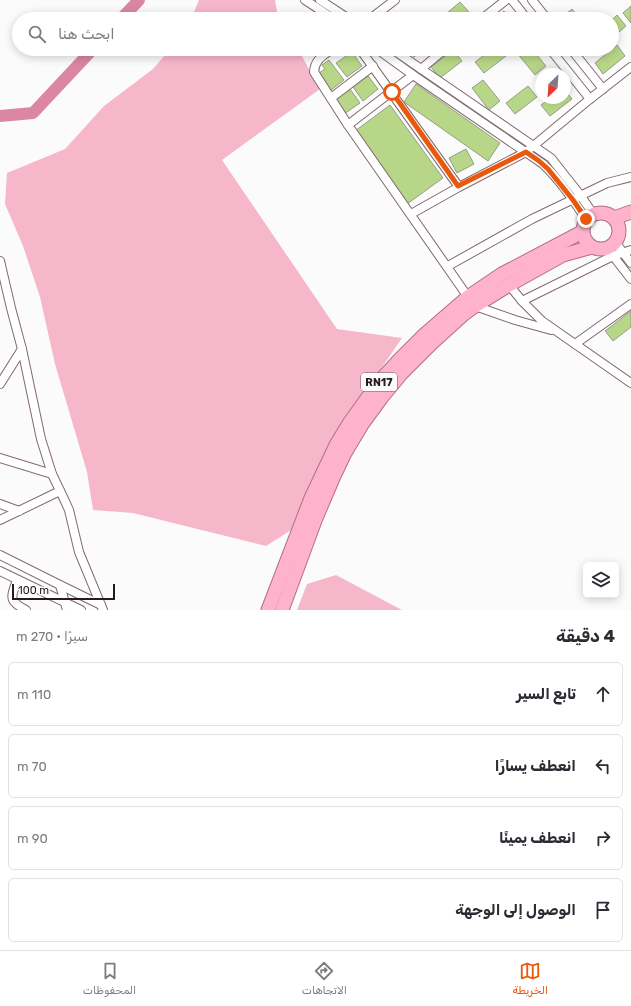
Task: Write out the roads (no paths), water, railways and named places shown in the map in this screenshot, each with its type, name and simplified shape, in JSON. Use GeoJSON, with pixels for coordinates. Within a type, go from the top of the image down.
{"type":"FeatureCollection","features":[{"type":"Feature","properties":{"kind":"highway"},"geometry":{"type":"LineString","coordinates":[[592,247],[585,241],[582,232],[583,225],[589,217],[598,212],[609,214],[614,218],[618,226],[618,247]]}},
{"type":"Feature","properties":{"kind":"highway"},"geometry":{"type":"LineString","coordinates":[[614,218],[631,212]]}},
{"type":"Feature","properties":{"kind":"highway","name":"RN17"},"geometry":{"type":"LineString","coordinates":[[268,610],[311,498],[336,445],[350,422],[378,383],[398,361],[439,321],[472,301],[509,285],[563,255],[592,247],[596,249],[618,247],[631,231]]}},
{"type":"Feature","properties":{"kind":"highway","name":"RN17"},"geometry":{"type":"LineString","coordinates":[[282,610],[316,518],[334,476],[345,453],[363,423],[382,397],[401,374],[464,314],[472,301],[486,284],[507,271],[582,232]]}},
{"type":"Feature","properties":{"kind":"street"},"geometry":{"type":"LineString","coordinates":[[305,0],[323,12]]}},
{"type":"Feature","properties":{"kind":"street"},"geometry":{"type":"LineString","coordinates":[[320,0],[338,12]]}},
{"type":"Feature","properties":{"kind":"street"},"geometry":{"type":"LineString","coordinates":[[379,12],[395,0]]}},
{"type":"Feature","properties":{"kind":"street"},"geometry":{"type":"LineString","coordinates":[[491,12],[506,0]]}},
{"type":"Feature","properties":{"kind":"street"},"geometry":{"type":"LineString","coordinates":[[512,0],[521,12]]}},
{"type":"Feature","properties":{"kind":"street"},"geometry":{"type":"LineString","coordinates":[[532,0],[541,12]]}},
{"type":"Feature","properties":{"kind":"street"},"geometry":{"type":"LineString","coordinates":[[323,56],[318,60],[314,72],[348,125],[472,301],[515,320],[558,332]]}},
{"type":"Feature","properties":{"kind":"street"},"geometry":{"type":"LineString","coordinates":[[365,56],[458,186]]}},
{"type":"Feature","properties":{"kind":"street"},"geometry":{"type":"LineString","coordinates":[[387,56],[539,161],[548,169],[589,217]]}},
{"type":"Feature","properties":{"kind":"street"},"geometry":{"type":"LineString","coordinates":[[402,56],[534,146],[554,162],[581,196],[589,217]]}},
{"type":"Feature","properties":{"kind":"street"},"geometry":{"type":"LineString","coordinates":[[421,69],[437,56]]}},
{"type":"Feature","properties":{"kind":"street"},"geometry":{"type":"LineString","coordinates":[[556,56],[590,99]]}},
{"type":"Feature","properties":{"kind":"street"},"geometry":{"type":"LineString","coordinates":[[577,56],[603,89]]}},
{"type":"Feature","properties":{"kind":"street"},"geometry":{"type":"LineString","coordinates":[[331,98],[373,66]]}},
{"type":"Feature","properties":{"kind":"street"},"geometry":{"type":"LineString","coordinates":[[410,214],[458,186],[526,152],[631,67]]}},
{"type":"Feature","properties":{"kind":"street"},"geometry":{"type":"LineString","coordinates":[[348,125],[413,75]]}},
{"type":"Feature","properties":{"kind":"street"},"geometry":{"type":"LineString","coordinates":[[448,266],[532,219],[607,183],[631,177]]}},
{"type":"Feature","properties":{"kind":"street"},"geometry":{"type":"LineString","coordinates":[[618,247],[631,263]]}},
{"type":"Feature","properties":{"kind":"street"},"geometry":{"type":"LineString","coordinates":[[618,247],[631,279]]}},
{"type":"Feature","properties":{"kind":"street"},"geometry":{"type":"LineString","coordinates":[[522,301],[618,247]]}},
{"type":"Feature","properties":{"kind":"street"},"geometry":{"type":"LineString","coordinates":[[0,261],[22,349],[41,439],[52,474],[70,515],[79,552],[102,607]]}},
{"type":"Feature","properties":{"kind":"street"},"geometry":{"type":"LineString","coordinates":[[509,285],[522,301],[542,321],[631,383]]}},
{"type":"Feature","properties":{"kind":"street"},"geometry":{"type":"LineString","coordinates":[[575,344],[631,304]]}},
{"type":"Feature","properties":{"kind":"street"},"geometry":{"type":"LineString","coordinates":[[0,384],[22,349]]}},
{"type":"Feature","properties":{"kind":"street"},"geometry":{"type":"LineString","coordinates":[[0,458],[52,474]]}},
{"type":"Feature","properties":{"kind":"street"},"geometry":{"type":"LineString","coordinates":[[0,520],[60,491]]}},
{"type":"Feature","properties":{"kind":"street"},"geometry":{"type":"LineString","coordinates":[[0,504],[19,511]]}},
{"type":"Feature","properties":{"kind":"street"},"geometry":{"type":"LineString","coordinates":[[0,555],[102,607]]}},
{"type":"Feature","properties":{"kind":"street"},"geometry":{"type":"LineString","coordinates":[[0,571],[66,606],[81,610]]}},
{"type":"Feature","properties":{"kind":"street"},"geometry":{"type":"LineString","coordinates":[[17,580],[12,599],[16,604],[26,610]]}},
{"type":"Feature","properties":{"kind":"street"},"geometry":{"type":"LineString","coordinates":[[60,585],[66,606]]}},
{"type":"Feature","properties":{"kind":"waterway"},"geometry":{"type":"LineString","coordinates":[[128,12],[139,0]]}},
{"type":"Feature","properties":{"kind":"waterway"},"geometry":{"type":"LineString","coordinates":[[0,116],[33,113],[86,56]]}}]}
